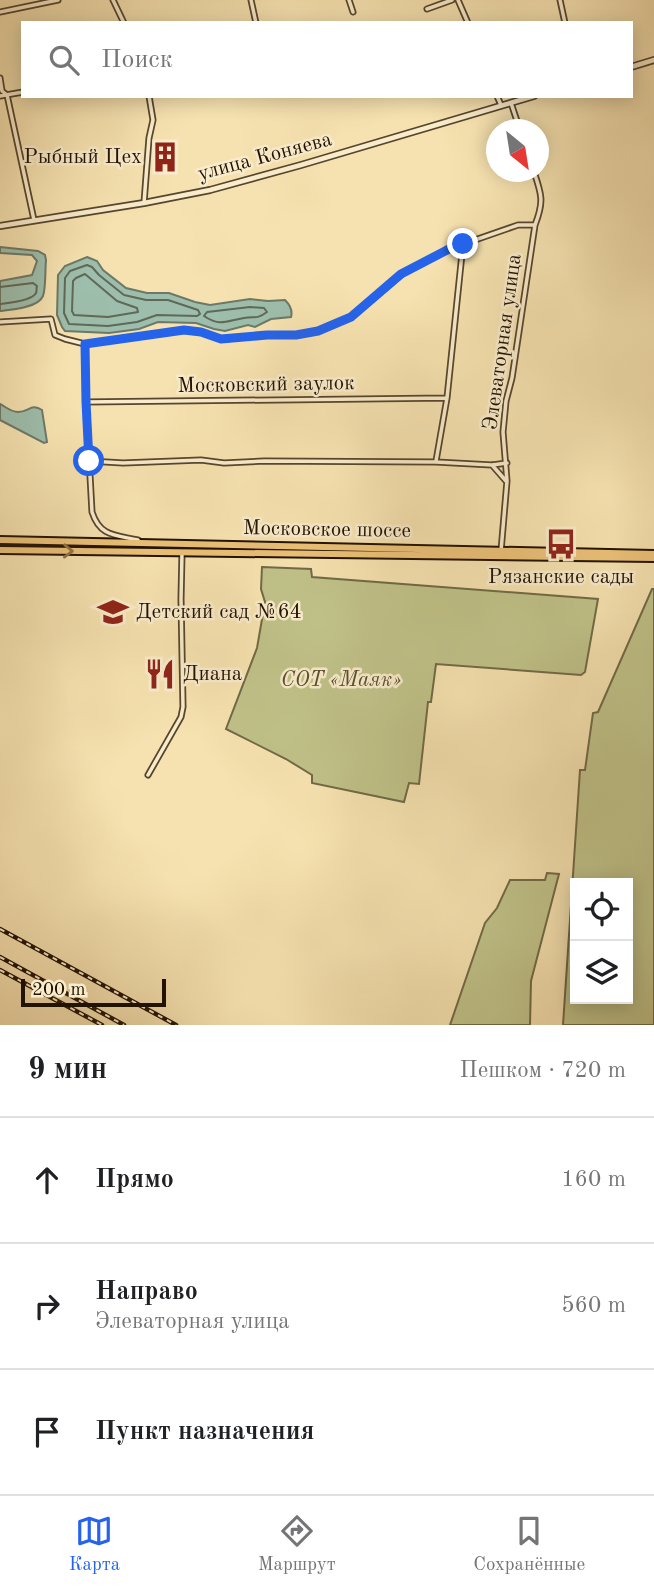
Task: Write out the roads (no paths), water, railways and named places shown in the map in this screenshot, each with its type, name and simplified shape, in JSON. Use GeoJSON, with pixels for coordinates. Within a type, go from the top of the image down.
{"type":"FeatureCollection","features":[{"type":"Feature","properties":{"kind":"highway","name":"Московское шоссе"},"geometry":{"type":"LineString","coordinates":[[0,540],[654,556]]}},
{"type":"Feature","properties":{"kind":"highway","name":"Московское шоссе"},"geometry":{"type":"LineString","coordinates":[[0,551],[654,556]]}},
{"type":"Feature","properties":{"kind":"street"},"geometry":{"type":"LineString","coordinates":[[0,12],[58,0]]}},
{"type":"Feature","properties":{"kind":"street"},"geometry":{"type":"LineString","coordinates":[[113,0],[123,21]]}},
{"type":"Feature","properties":{"kind":"street"},"geometry":{"type":"LineString","coordinates":[[251,0],[256,21]]}},
{"type":"Feature","properties":{"kind":"street"},"geometry":{"type":"LineString","coordinates":[[349,0],[353,12]]}},
{"type":"Feature","properties":{"kind":"street"},"geometry":{"type":"LineString","coordinates":[[427,9],[452,0]]}},
{"type":"Feature","properties":{"kind":"street"},"geometry":{"type":"LineString","coordinates":[[458,0],[467,21]]}},
{"type":"Feature","properties":{"kind":"street"},"geometry":{"type":"LineString","coordinates":[[560,0],[565,21]]}},
{"type":"Feature","properties":{"kind":"street"},"geometry":{"type":"LineString","coordinates":[[633,66],[654,60]]}},
{"type":"Feature","properties":{"kind":"street"},"geometry":{"type":"LineString","coordinates":[[0,79],[2,91],[7,95],[34,220]]}},
{"type":"Feature","properties":{"kind":"street"},"geometry":{"type":"LineString","coordinates":[[0,96],[21,92]]}},
{"type":"Feature","properties":{"kind":"street"},"geometry":{"type":"LineString","coordinates":[[144,203],[153,120],[149,98]]}},
{"type":"Feature","properties":{"kind":"street"},"geometry":{"type":"LineString","coordinates":[[499,98],[501,105]]}},
{"type":"Feature","properties":{"kind":"street","name":"улица Коняева"},"geometry":{"type":"LineString","coordinates":[[0,226],[210,190],[527,98]]}},
{"type":"Feature","properties":{"kind":"street"},"geometry":{"type":"LineString","coordinates":[[511,103],[516,119]]}},
{"type":"Feature","properties":{"kind":"street","name":"Элеваторная улица"},"geometry":{"type":"LineString","coordinates":[[501,551],[507,483],[503,432],[506,401],[512,378],[535,225],[541,209],[537,182]]}},
{"type":"Feature","properties":{"kind":"street","name":"Элеваторная улица"},"geometry":{"type":"LineString","coordinates":[[85,344],[184,330],[221,339],[296,335],[318,331],[351,317],[401,274],[449,249],[518,225],[535,225]]}},
{"type":"Feature","properties":{"kind":"street"},"geometry":{"type":"LineString","coordinates":[[436,462],[447,398],[463,244]]}},
{"type":"Feature","properties":{"kind":"street"},"geometry":{"type":"LineString","coordinates":[[0,323],[51,318],[55,335],[85,344],[92,512],[102,530],[156,544]]}},
{"type":"Feature","properties":{"kind":"street","name":"Московский заулок"},"geometry":{"type":"LineString","coordinates":[[86,402],[447,398]]}},
{"type":"Feature","properties":{"kind":"street"},"geometry":{"type":"LineString","coordinates":[[89,461],[507,463]]}},
{"type":"Feature","properties":{"kind":"street"},"geometry":{"type":"LineString","coordinates":[[492,465],[507,483]]}},
{"type":"Feature","properties":{"kind":"street"},"geometry":{"type":"LineString","coordinates":[[148,775],[181,717],[183,707],[182,553]]}},
{"type":"Feature","properties":{"kind":"water"},"geometry":{"type":"Polygon","coordinates":[[[0,247],[38,251],[45,255],[44,293],[36,303],[24,308],[0,311],[0,281],[32,275],[37,261],[32,255],[0,253],[0,247]]]}},
{"type":"Feature","properties":{"kind":"water"},"geometry":{"type":"Polygon","coordinates":[[[87,257],[97,261],[103,270],[126,288],[147,293],[169,293],[210,305],[250,299],[285,300],[291,310],[291,317],[271,319],[255,327],[248,325],[225,331],[196,323],[158,322],[139,329],[109,333],[65,331],[57,315],[58,275],[65,266],[87,257]]]}},
{"type":"Feature","properties":{"kind":"water"},"geometry":{"type":"Polygon","coordinates":[[[0,404],[15,412],[35,407],[42,410],[47,442],[44,443],[0,420],[0,404]]]}},
{"type":"Feature","properties":{"kind":"railway"},"geometry":{"type":"LineString","coordinates":[[0,929],[176,1025]]}},
{"type":"Feature","properties":{"kind":"railway"},"geometry":{"type":"LineString","coordinates":[[0,957],[124,1025]]}},
{"type":"Feature","properties":{"kind":"railway"},"geometry":{"type":"LineString","coordinates":[[0,970],[102,1025]]}},
{"type":"Feature","properties":{"kind":"place","name":"Рыбный Цех"},"geometry":{"type":"Point","coordinates":[165,157]}},
{"type":"Feature","properties":{"kind":"place","name":"Рязанские сады"},"geometry":{"type":"Point","coordinates":[561,544]}},
{"type":"Feature","properties":{"kind":"place","name":"Детский сад №64"},"geometry":{"type":"Point","coordinates":[113,612]}},
{"type":"Feature","properties":{"kind":"place","name":"Диана"},"geometry":{"type":"Point","coordinates":[160,674]}},
{"type":"Feature","properties":{"kind":"park label","name":"СОТ «Маяк»"},"geometry":{"type":"Point","coordinates":[341,680]}}]}
